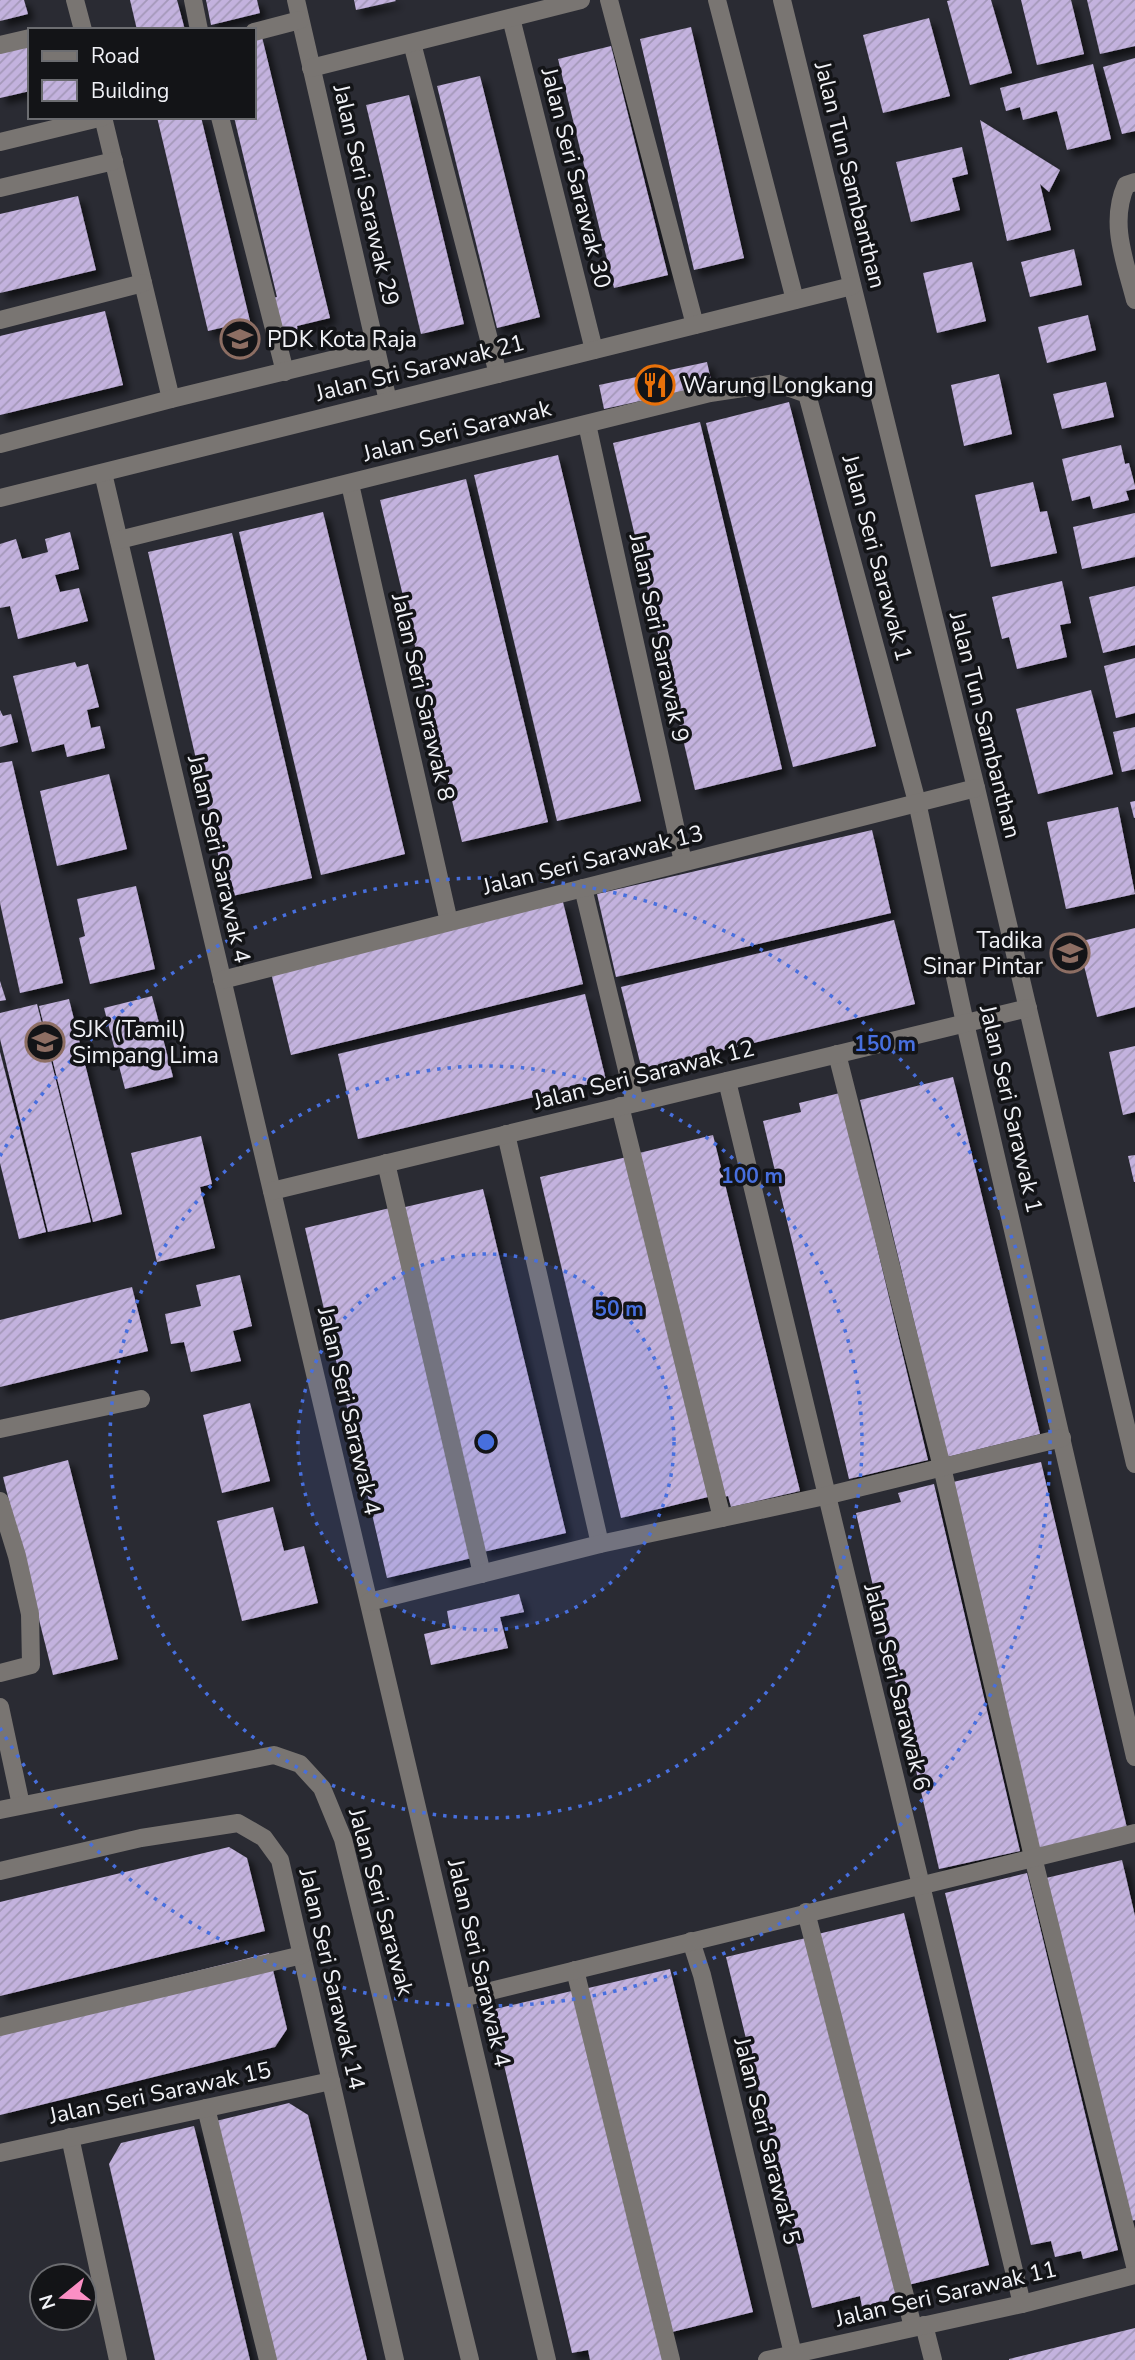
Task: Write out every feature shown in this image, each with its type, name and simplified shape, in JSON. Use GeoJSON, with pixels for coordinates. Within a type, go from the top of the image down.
{"type":"FeatureCollection","features":[{"type":"Feature","properties":{"kind":"street"},"geometry":{"type":"LineString","coordinates":[[75,0],[77,28]]}},
{"type":"Feature","properties":{"kind":"street"},"geometry":{"type":"LineString","coordinates":[[192,0],[199,28]]}},
{"type":"Feature","properties":{"kind":"street","name":"Jalan Seri Sarawak 29"},"geometry":{"type":"LineString","coordinates":[[296,0],[388,401]]}},
{"type":"Feature","properties":{"kind":"street"},"geometry":{"type":"LineString","coordinates":[[311,68],[581,0]]}},
{"type":"Feature","properties":{"kind":"street"},"geometry":{"type":"LineString","coordinates":[[609,0],[695,325]]}},
{"type":"Feature","properties":{"kind":"street"},"geometry":{"type":"LineString","coordinates":[[717,0],[795,300]]}},
{"type":"Feature","properties":{"kind":"street","name":"Jalan Tun Sambanthan"},"geometry":{"type":"LineString","coordinates":[[786,1],[852,286],[976,788],[1135,1464]]}},
{"type":"Feature","properties":{"kind":"street","name":"Jalan Seri Sarawak 30"},"geometry":{"type":"LineString","coordinates":[[511,18],[594,350]]}},
{"type":"Feature","properties":{"kind":"street"},"geometry":{"type":"LineString","coordinates":[[256,31],[300,20]]}},
{"type":"Feature","properties":{"kind":"street"},"geometry":{"type":"LineString","coordinates":[[0,45],[28,38]]}},
{"type":"Feature","properties":{"kind":"street"},"geometry":{"type":"LineString","coordinates":[[412,43],[498,374]]}},
{"type":"Feature","properties":{"kind":"street"},"geometry":{"type":"LineString","coordinates":[[0,142],[95,119]]}},
{"type":"Feature","properties":{"kind":"street"},"geometry":{"type":"LineString","coordinates":[[104,119],[171,399]]}},
{"type":"Feature","properties":{"kind":"street"},"geometry":{"type":"LineString","coordinates":[[221,119],[285,372]]}},
{"type":"Feature","properties":{"kind":"street"},"geometry":{"type":"LineString","coordinates":[[0,188],[114,161]]}},
{"type":"Feature","properties":{"kind":"street"},"geometry":{"type":"LineString","coordinates":[[1135,182],[1126,185],[1118,202],[1118,231],[1135,300]]}},
{"type":"Feature","properties":{"kind":"street"},"geometry":{"type":"LineString","coordinates":[[0,320],[143,284]]}},
{"type":"Feature","properties":{"kind":"street","name":"Jalan Sri Sarawak 21"},"geometry":{"type":"LineString","coordinates":[[0,498],[852,286]]}},
{"type":"Feature","properties":{"kind":"street"},"geometry":{"type":"LineString","coordinates":[[0,444],[376,349]]}},
{"type":"Feature","properties":{"kind":"street","name":"Jalan Seri Sarawak"},"geometry":{"type":"LineString","coordinates":[[119,540],[710,393],[776,383],[807,394]]}},
{"type":"Feature","properties":{"kind":"street","name":"Jalan Seri Sarawak 1"},"geometry":{"type":"LineString","coordinates":[[807,394],[917,802],[965,1023],[1135,1757]]}},
{"type":"Feature","properties":{"kind":"street","name":"Jalan Seri Sarawak 9"},"geometry":{"type":"LineString","coordinates":[[587,424],[683,862]]}},
{"type":"Feature","properties":{"kind":"street","name":"Jalan Seri Sarawak 4"},"geometry":{"type":"LineString","coordinates":[[103,472],[547,2360]]}},
{"type":"Feature","properties":{"kind":"street","name":"Jalan Seri Sarawak 8"},"geometry":{"type":"LineString","coordinates":[[350,484],[449,922]]}},
{"type":"Feature","properties":{"kind":"street","name":"Jalan Seri Sarawak 13"},"geometry":{"type":"LineString","coordinates":[[222,980],[976,788]]}},
{"type":"Feature","properties":{"kind":"street"},"geometry":{"type":"LineString","coordinates":[[583,888],[628,1105],[722,1518]]}},
{"type":"Feature","properties":{"kind":"street","name":"Jalan Seri Sarawak 12"},"geometry":{"type":"LineString","coordinates":[[272,1191],[1028,1008]]}},
{"type":"Feature","properties":{"kind":"street"},"geometry":{"type":"LineString","coordinates":[[837,1054],[942,1467],[1033,1857],[1135,2266]]}},
{"type":"Feature","properties":{"kind":"street","name":"Jalan Seri Sarawak 6"},"geometry":{"type":"LineString","coordinates":[[727,1081],[1022,2304]]}},
{"type":"Feature","properties":{"kind":"street"},"geometry":{"type":"LineString","coordinates":[[506,1134],[600,1544]]}},
{"type":"Feature","properties":{"kind":"street"},"geometry":{"type":"LineString","coordinates":[[386,1163],[482,1574]]}},
{"type":"Feature","properties":{"kind":"street"},"geometry":{"type":"LineString","coordinates":[[0,1429],[142,1399]]}},
{"type":"Feature","properties":{"kind":"street"},"geometry":{"type":"LineString","coordinates":[[369,1602],[600,1544],[825,1496],[1062,1438]]}},
{"type":"Feature","properties":{"kind":"street"},"geometry":{"type":"LineString","coordinates":[[0,1501],[17,1556],[30,1614],[31,1664],[0,1673]]}},
{"type":"Feature","properties":{"kind":"street"},"geometry":{"type":"LineString","coordinates":[[0,1707],[21,1805]]}},
{"type":"Feature","properties":{"kind":"street","name":"Jalan Seri Sarawak"},"geometry":{"type":"LineString","coordinates":[[0,1810],[275,1755],[300,1764],[322,1788],[343,1839],[470,2360]]}},
{"type":"Feature","properties":{"kind":"street","name":"Jalan Seri Sarawak 14"},"geometry":{"type":"LineString","coordinates":[[0,1871],[141,1838],[238,1823],[264,1838],[280,1860],[395,2360]]}},
{"type":"Feature","properties":{"kind":"street"},"geometry":{"type":"LineString","coordinates":[[462,1998],[1135,1833]]}},
{"type":"Feature","properties":{"kind":"street"},"geometry":{"type":"LineString","coordinates":[[806,1912],[918,2326],[933,2360]]}},
{"type":"Feature","properties":{"kind":"street","name":"Jalan Seri Sarawak 5"},"geometry":{"type":"LineString","coordinates":[[691,1941],[702,1975],[793,2354]]}},
{"type":"Feature","properties":{"kind":"street"},"geometry":{"type":"LineString","coordinates":[[0,2027],[302,1955]]}},
{"type":"Feature","properties":{"kind":"street"},"geometry":{"type":"LineString","coordinates":[[575,1970],[671,2360]]}},
{"type":"Feature","properties":{"kind":"street","name":"Jalan Seri Sarawak 15"},"geometry":{"type":"LineString","coordinates":[[0,2153],[331,2081]]}},
{"type":"Feature","properties":{"kind":"street"},"geometry":{"type":"LineString","coordinates":[[206,2108],[268,2360]]}},
{"type":"Feature","properties":{"kind":"street"},"geometry":{"type":"LineString","coordinates":[[70,2137],[118,2360]]}},
{"type":"Feature","properties":{"kind":"street","name":"Jalan Seri Sarawak 11"},"geometry":{"type":"LineString","coordinates":[[767,2360],[1022,2304],[1135,2275]]}},
{"type":"Feature","properties":{"kind":"building"},"geometry":{"type":"Polygon","coordinates":[[[0,0],[24,0],[28,14],[0,21],[0,0]]]}},
{"type":"Feature","properties":{"kind":"building"},"geometry":{"type":"Polygon","coordinates":[[[130,0],[177,0],[184,28],[137,28],[130,0]]]}},
{"type":"Feature","properties":{"kind":"building"},"geometry":{"type":"Polygon","coordinates":[[[206,0],[257,0],[260,13],[211,25],[206,0]]]}},
{"type":"Feature","properties":{"kind":"building"},"geometry":{"type":"Polygon","coordinates":[[[354,0],[395,0],[396,1],[356,10],[354,0]]]}},
{"type":"Feature","properties":{"kind":"building"},"geometry":{"type":"Polygon","coordinates":[[[991,0],[1012,73],[970,85],[947,1],[991,0]]]}},
{"type":"Feature","properties":{"kind":"building"},"geometry":{"type":"Polygon","coordinates":[[[1021,0],[1071,0],[1084,54],[1037,65],[1021,0]]]}},
{"type":"Feature","properties":{"kind":"building"},"geometry":{"type":"Polygon","coordinates":[[[1087,0],[1135,0],[1135,46],[1100,54],[1087,0]]]}},
{"type":"Feature","properties":{"kind":"building"},"geometry":{"type":"Polygon","coordinates":[[[929,18],[950,96],[883,113],[863,35],[929,18]]]}},
{"type":"Feature","properties":{"kind":"building"},"geometry":{"type":"Polygon","coordinates":[[[691,27],[744,258],[694,270],[640,39],[691,27]]]}},
{"type":"Feature","properties":{"kind":"building"},"geometry":{"type":"Polygon","coordinates":[[[262,37],[330,318],[297,326],[298,332],[281,336],[272,298],[277,297],[234,119],[256,119],[256,38],[262,37]]]}},
{"type":"Feature","properties":{"kind":"building"},"geometry":{"type":"Polygon","coordinates":[[[28,43],[28,91],[0,98],[0,50],[28,43]]]}},
{"type":"Feature","properties":{"kind":"building"},"geometry":{"type":"Polygon","coordinates":[[[611,46],[668,275],[614,288],[558,59],[611,46]]]}},
{"type":"Feature","properties":{"kind":"building"},"geometry":{"type":"Polygon","coordinates":[[[1135,58],[1135,131],[1122,134],[1103,67],[1135,58]]]}},
{"type":"Feature","properties":{"kind":"building"},"geometry":{"type":"Polygon","coordinates":[[[1093,64],[1111,139],[1067,150],[1057,111],[1023,120],[1020,107],[1006,111],[1000,88],[1093,64]]]}},
{"type":"Feature","properties":{"kind":"building"},"geometry":{"type":"Polygon","coordinates":[[[480,76],[540,317],[497,328],[437,86],[480,76]]]}},
{"type":"Feature","properties":{"kind":"building"},"geometry":{"type":"Polygon","coordinates":[[[409,95],[464,324],[421,334],[366,105],[409,95]]]}},
{"type":"Feature","properties":{"kind":"building"},"geometry":{"type":"Polygon","coordinates":[[[157,119],[201,119],[250,321],[208,331],[157,119]]]}},
{"type":"Feature","properties":{"kind":"building"},"geometry":{"type":"Polygon","coordinates":[[[980,120],[1060,170],[1049,192],[1040,184],[1051,230],[1007,241],[980,120]]]}},
{"type":"Feature","properties":{"kind":"building"},"geometry":{"type":"Polygon","coordinates":[[[962,147],[968,174],[952,178],[960,210],[911,222],[896,162],[962,147]]]}},
{"type":"Feature","properties":{"kind":"building"},"geometry":{"type":"Polygon","coordinates":[[[78,196],[96,270],[0,293],[0,214],[78,196]]]}},
{"type":"Feature","properties":{"kind":"building"},"geometry":{"type":"Polygon","coordinates":[[[1074,249],[1082,285],[1030,297],[1021,262],[1074,249]]]}},
{"type":"Feature","properties":{"kind":"building"},"geometry":{"type":"Polygon","coordinates":[[[972,262],[986,321],[937,333],[923,273],[972,262]]]}},
{"type":"Feature","properties":{"kind":"building"},"geometry":{"type":"Polygon","coordinates":[[[105,311],[123,385],[0,415],[0,336],[105,311]]]}},
{"type":"Feature","properties":{"kind":"building"},"geometry":{"type":"Polygon","coordinates":[[[1088,315],[1096,350],[1047,363],[1038,327],[1088,315]]]}},
{"type":"Feature","properties":{"kind":"building","name":"Warung Longkang"},"geometry":{"type":"Polygon","coordinates":[[[707,362],[712,385],[604,409],[599,385],[707,362]]]}},
{"type":"Feature","properties":{"kind":"building"},"geometry":{"type":"Polygon","coordinates":[[[999,374],[1012,434],[964,446],[951,385],[999,374]]]}},
{"type":"Feature","properties":{"kind":"building"},"geometry":{"type":"Polygon","coordinates":[[[1106,382],[1114,417],[1062,429],[1053,394],[1106,382]]]}},
{"type":"Feature","properties":{"kind":"building"},"geometry":{"type":"Polygon","coordinates":[[[789,402],[876,746],[793,767],[706,423],[789,402]]]}},
{"type":"Feature","properties":{"kind":"building"},"geometry":{"type":"Polygon","coordinates":[[[700,422],[782,769],[695,790],[613,443],[700,422]]]}},
{"type":"Feature","properties":{"kind":"building"},"geometry":{"type":"Polygon","coordinates":[[[1121,445],[1125,464],[1129,463],[1135,486],[1135,489],[1126,491],[1129,500],[1093,509],[1090,496],[1072,501],[1062,459],[1121,445]]]}},
{"type":"Feature","properties":{"kind":"building"},"geometry":{"type":"Polygon","coordinates":[[[558,455],[641,801],[557,821],[474,475],[558,455]]]}},
{"type":"Feature","properties":{"kind":"building"},"geometry":{"type":"Polygon","coordinates":[[[466,479],[548,822],[462,842],[380,500],[466,479]]]}},
{"type":"Feature","properties":{"kind":"building"},"geometry":{"type":"Polygon","coordinates":[[[1033,482],[1040,512],[1047,511],[1057,553],[991,567],[975,495],[1033,482]]]}},
{"type":"Feature","properties":{"kind":"building"},"geometry":{"type":"Polygon","coordinates":[[[323,512],[405,854],[321,875],[239,532],[323,512]]]}},
{"type":"Feature","properties":{"kind":"building"},"geometry":{"type":"Polygon","coordinates":[[[1135,513],[1135,557],[1082,569],[1073,527],[1135,513]]]}},
{"type":"Feature","properties":{"kind":"building"},"geometry":{"type":"Polygon","coordinates":[[[70,532],[79,569],[55,575],[60,592],[79,588],[88,621],[18,639],[10,606],[0,608],[0,544],[16,539],[22,559],[48,552],[45,539],[70,532]]]}},
{"type":"Feature","properties":{"kind":"building"},"geometry":{"type":"Polygon","coordinates":[[[232,533],[312,878],[228,897],[148,552],[232,533]]]}},
{"type":"Feature","properties":{"kind":"building"},"geometry":{"type":"Polygon","coordinates":[[[1062,581],[1071,623],[1060,625],[1067,657],[1017,669],[1009,637],[1002,639],[992,597],[1062,581]]]}},
{"type":"Feature","properties":{"kind":"building"},"geometry":{"type":"Polygon","coordinates":[[[1135,586],[1135,645],[1103,653],[1089,597],[1135,586]]]}},
{"type":"Feature","properties":{"kind":"building"},"geometry":{"type":"Polygon","coordinates":[[[1135,658],[1135,713],[1116,718],[1104,666],[1135,658]]]}},
{"type":"Feature","properties":{"kind":"building"},"geometry":{"type":"Polygon","coordinates":[[[75,662],[77,667],[88,664],[99,707],[87,710],[91,728],[100,726],[105,748],[67,757],[64,744],[32,752],[13,676],[75,662]]]}},
{"type":"Feature","properties":{"kind":"building"},"geometry":{"type":"Polygon","coordinates":[[[1091,690],[1113,774],[1038,794],[1016,709],[1091,690]]]}},
{"type":"Feature","properties":{"kind":"building"},"geometry":{"type":"Polygon","coordinates":[[[0,710],[3,716],[11,714],[18,742],[0,747],[0,710]]]}},
{"type":"Feature","properties":{"kind":"building"},"geometry":{"type":"Polygon","coordinates":[[[1135,727],[1135,769],[1122,772],[1113,732],[1135,727]]]}},
{"type":"Feature","properties":{"kind":"building"},"geometry":{"type":"Polygon","coordinates":[[[12,761],[63,983],[20,993],[0,903],[0,763],[12,761]]]}},
{"type":"Feature","properties":{"kind":"building"},"geometry":{"type":"Polygon","coordinates":[[[109,774],[127,849],[57,866],[40,791],[109,774]]]}},
{"type":"Feature","properties":{"kind":"building"},"geometry":{"type":"Polygon","coordinates":[[[1135,801],[1135,818],[1134,818],[1130,802],[1135,801]]]}},
{"type":"Feature","properties":{"kind":"building"},"geometry":{"type":"Polygon","coordinates":[[[1118,807],[1135,894],[1066,909],[1047,822],[1118,807]]]}},
{"type":"Feature","properties":{"kind":"building"},"geometry":{"type":"Polygon","coordinates":[[[872,830],[891,913],[616,977],[597,894],[872,830]]]}},
{"type":"Feature","properties":{"kind":"building"},"geometry":{"type":"Polygon","coordinates":[[[136,886],[155,969],[90,984],[79,938],[85,936],[77,899],[136,886]]]}},
{"type":"Feature","properties":{"kind":"building"},"geometry":{"type":"Polygon","coordinates":[[[563,902],[583,984],[291,1055],[271,973],[563,902]]]}},
{"type":"Feature","properties":{"kind":"building"},"geometry":{"type":"Polygon","coordinates":[[[894,920],[915,1004],[642,1070],[621,987],[894,920]]]}},
{"type":"Feature","properties":{"kind":"building"},"geometry":{"type":"Polygon","coordinates":[[[1135,928],[1135,1007],[1097,1017],[1078,942],[1135,928]]]}},
{"type":"Feature","properties":{"kind":"building"},"geometry":{"type":"Polygon","coordinates":[[[0,981],[6,1000],[0,1001],[0,981]]]}},
{"type":"Feature","properties":{"kind":"building"},"geometry":{"type":"Polygon","coordinates":[[[585,994],[606,1080],[358,1139],[338,1054],[585,994]]]}},
{"type":"Feature","properties":{"kind":"building"},"geometry":{"type":"Polygon","coordinates":[[[152,996],[173,1077],[125,1089],[104,1008],[152,996]]]}},
{"type":"Feature","properties":{"kind":"building"},"geometry":{"type":"Polygon","coordinates":[[[69,999],[122,1214],[93,1222],[39,1006],[69,999]]]}},
{"type":"Feature","properties":{"kind":"building"},"geometry":{"type":"Polygon","coordinates":[[[37,1004],[91,1222],[48,1232],[0,1039],[0,1013],[37,1004]]]}},
{"type":"Feature","properties":{"kind":"building"},"geometry":{"type":"Polygon","coordinates":[[[1135,1046],[1135,1112],[1123,1115],[1109,1052],[1135,1046]]]}},
{"type":"Feature","properties":{"kind":"building"},"geometry":{"type":"Polygon","coordinates":[[[0,1052],[46,1232],[19,1239],[0,1163],[0,1052]]]}},
{"type":"Feature","properties":{"kind":"building"},"geometry":{"type":"Polygon","coordinates":[[[953,1077],[1040,1434],[947,1457],[860,1100],[953,1077]]]}},
{"type":"Feature","properties":{"kind":"building"},"geometry":{"type":"Polygon","coordinates":[[[840,1093],[928,1460],[849,1479],[763,1121],[801,1112],[799,1103],[840,1093]]]}},
{"type":"Feature","properties":{"kind":"building"},"geometry":{"type":"Polygon","coordinates":[[[713,1135],[800,1491],[731,1507],[728,1496],[719,1498],[635,1154],[713,1135]]]}},
{"type":"Feature","properties":{"kind":"building"},"geometry":{"type":"Polygon","coordinates":[[[201,1136],[212,1184],[200,1187],[215,1248],[157,1262],[131,1153],[201,1136]]]}},
{"type":"Feature","properties":{"kind":"building"},"geometry":{"type":"Polygon","coordinates":[[[1135,1155],[1135,1182],[1134,1182],[1128,1156],[1135,1155]]]}},
{"type":"Feature","properties":{"kind":"building"},"geometry":{"type":"Polygon","coordinates":[[[627,1157],[708,1497],[621,1518],[540,1177],[627,1157]]]}},
{"type":"Feature","properties":{"kind":"building"},"geometry":{"type":"Polygon","coordinates":[[[483,1189],[566,1533],[483,1552],[401,1208],[483,1189]]]}},
{"type":"Feature","properties":{"kind":"building"},"geometry":{"type":"Polygon","coordinates":[[[390,1208],[472,1558],[387,1578],[305,1228],[390,1208]]]}},
{"type":"Feature","properties":{"kind":"building"},"geometry":{"type":"Polygon","coordinates":[[[240,1275],[252,1326],[233,1331],[241,1361],[191,1372],[184,1342],[171,1344],[165,1314],[201,1306],[196,1285],[240,1275]]]}},
{"type":"Feature","properties":{"kind":"building"},"geometry":{"type":"Polygon","coordinates":[[[132,1287],[148,1351],[0,1387],[0,1320],[132,1287]]]}},
{"type":"Feature","properties":{"kind":"building"},"geometry":{"type":"Polygon","coordinates":[[[250,1403],[270,1481],[222,1493],[203,1415],[250,1403]]]}},
{"type":"Feature","properties":{"kind":"building"},"geometry":{"type":"Polygon","coordinates":[[[68,1460],[118,1659],[53,1675],[3,1477],[68,1460]]]}},
{"type":"Feature","properties":{"kind":"building"},"geometry":{"type":"Polygon","coordinates":[[[1041,1462],[1127,1828],[1039,1848],[953,1482],[1041,1462]]]}},
{"type":"Feature","properties":{"kind":"building"},"geometry":{"type":"Polygon","coordinates":[[[934,1484],[1020,1851],[939,1869],[856,1513],[901,1502],[898,1493],[934,1484]]]}},
{"type":"Feature","properties":{"kind":"building"},"geometry":{"type":"Polygon","coordinates":[[[273,1507],[284,1551],[304,1546],[318,1603],[242,1621],[217,1521],[273,1507]]]}},
{"type":"Feature","properties":{"kind":"building"},"geometry":{"type":"Polygon","coordinates":[[[519,1594],[524,1612],[500,1617],[508,1648],[431,1665],[424,1634],[450,1628],[447,1611],[519,1594]]]}},
{"type":"Feature","properties":{"kind":"building"},"geometry":{"type":"Polygon","coordinates":[[[229,1847],[247,1858],[265,1931],[0,1996],[0,1902],[229,1847]]]}},
{"type":"Feature","properties":{"kind":"building"},"geometry":{"type":"Polygon","coordinates":[[[1122,1860],[1135,1916],[1135,2220],[1130,2221],[1046,1878],[1122,1860]]]}},
{"type":"Feature","properties":{"kind":"building"},"geometry":{"type":"Polygon","coordinates":[[[1027,1873],[1118,2250],[1083,2259],[1081,2251],[1055,2257],[1051,2241],[1031,2245],[945,1893],[1027,1873]]]}},
{"type":"Feature","properties":{"kind":"building"},"geometry":{"type":"Polygon","coordinates":[[[904,1913],[989,2265],[904,2286],[818,1934],[904,1913]]]}},
{"type":"Feature","properties":{"kind":"building"},"geometry":{"type":"Polygon","coordinates":[[[810,1937],[898,2298],[862,2307],[860,2296],[812,2308],[726,1957],[810,1937]]]}},
{"type":"Feature","properties":{"kind":"building"},"geometry":{"type":"Polygon","coordinates":[[[269,1953],[287,2029],[275,2047],[0,2115],[0,2020],[269,1953]]]}},
{"type":"Feature","properties":{"kind":"building"},"geometry":{"type":"Polygon","coordinates":[[[670,1969],[753,2312],[668,2333],[584,1989],[670,1969]]]}},
{"type":"Feature","properties":{"kind":"building"},"geometry":{"type":"Polygon","coordinates":[[[576,1990],[664,2360],[590,2360],[588,2350],[572,2353],[491,2010],[576,1990]]]}},
{"type":"Feature","properties":{"kind":"building"},"geometry":{"type":"Polygon","coordinates":[[[289,2103],[308,2115],[367,2360],[274,2360],[216,2121],[289,2103]]]}},
{"type":"Feature","properties":{"kind":"building"},"geometry":{"type":"Polygon","coordinates":[[[194,2126],[250,2360],[155,2360],[109,2164],[121,2143],[194,2126]]]}},
{"type":"Feature","properties":{"kind":"building"},"geometry":{"type":"Polygon","coordinates":[[[1135,2328],[1135,2360],[1009,2360],[1009,2359],[1135,2328]]]}},
{"type":"Feature","properties":{"kind":"place","name":"PDK Kota Raja"},"geometry":{"type":"Point","coordinates":[240,339]}},
{"type":"Feature","properties":{"kind":"place","name":"Warung Longkang"},"geometry":{"type":"Point","coordinates":[655,385]}},
{"type":"Feature","properties":{"kind":"place","name":"Tadika Sinar Pintar"},"geometry":{"type":"Point","coordinates":[1070,953]}},
{"type":"Feature","properties":{"kind":"place","name":"SJK (Tamil) Simpang Lima"},"geometry":{"type":"Point","coordinates":[45,1042]}}]}
